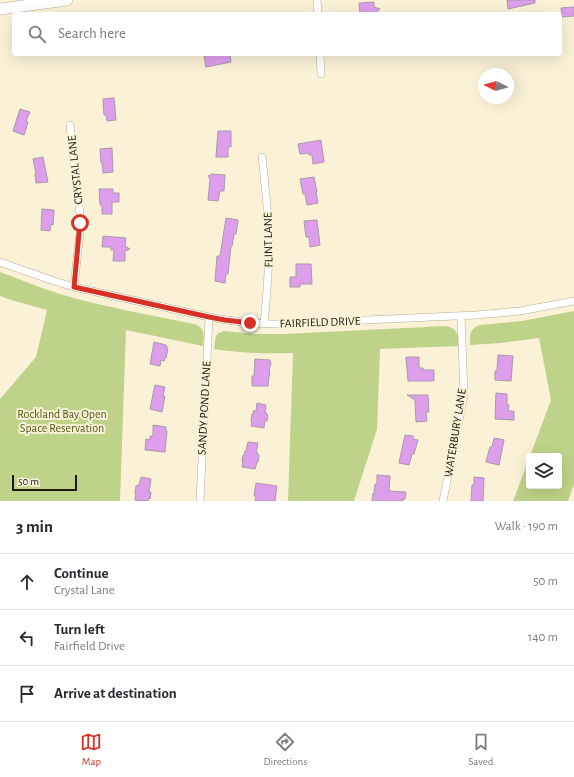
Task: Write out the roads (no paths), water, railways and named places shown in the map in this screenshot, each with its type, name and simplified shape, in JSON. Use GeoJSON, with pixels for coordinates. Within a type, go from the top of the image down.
{"type":"FeatureCollection","features":[{"type":"Feature","properties":{"kind":"main road"},"geometry":{"type":"LineString","coordinates":[[0,9],[67,0]]}},
{"type":"Feature","properties":{"kind":"street"},"geometry":{"type":"LineString","coordinates":[[317,0],[318,12]]}},
{"type":"Feature","properties":{"kind":"street"},"geometry":{"type":"LineString","coordinates":[[320,56],[321,74]]}},
{"type":"Feature","properties":{"kind":"street","name":"CRYSTAL LANE"},"geometry":{"type":"LineString","coordinates":[[70,125],[80,223],[74,287]]}},
{"type":"Feature","properties":{"kind":"street","name":"FLINT LANE"},"geometry":{"type":"LineString","coordinates":[[262,157],[269,238],[268,282],[264,324]]}},
{"type":"Feature","properties":{"kind":"street","name":"FAIRFIELD DRIVE"},"geometry":{"type":"LineString","coordinates":[[0,262],[74,287],[209,317],[264,324],[461,316],[520,311],[574,301]]}},
{"type":"Feature","properties":{"kind":"street","name":"WATERBURY LANE"},"geometry":{"type":"LineString","coordinates":[[443,501],[464,395],[461,316]]}},
{"type":"Feature","properties":{"kind":"street","name":"SANDY POND LANE"},"geometry":{"type":"LineString","coordinates":[[200,500],[209,317]]}},
{"type":"Feature","properties":{"kind":"park label","name":"Rockland Bay Open Space Reservation"},"geometry":{"type":"Point","coordinates":[62,421]}}]}
